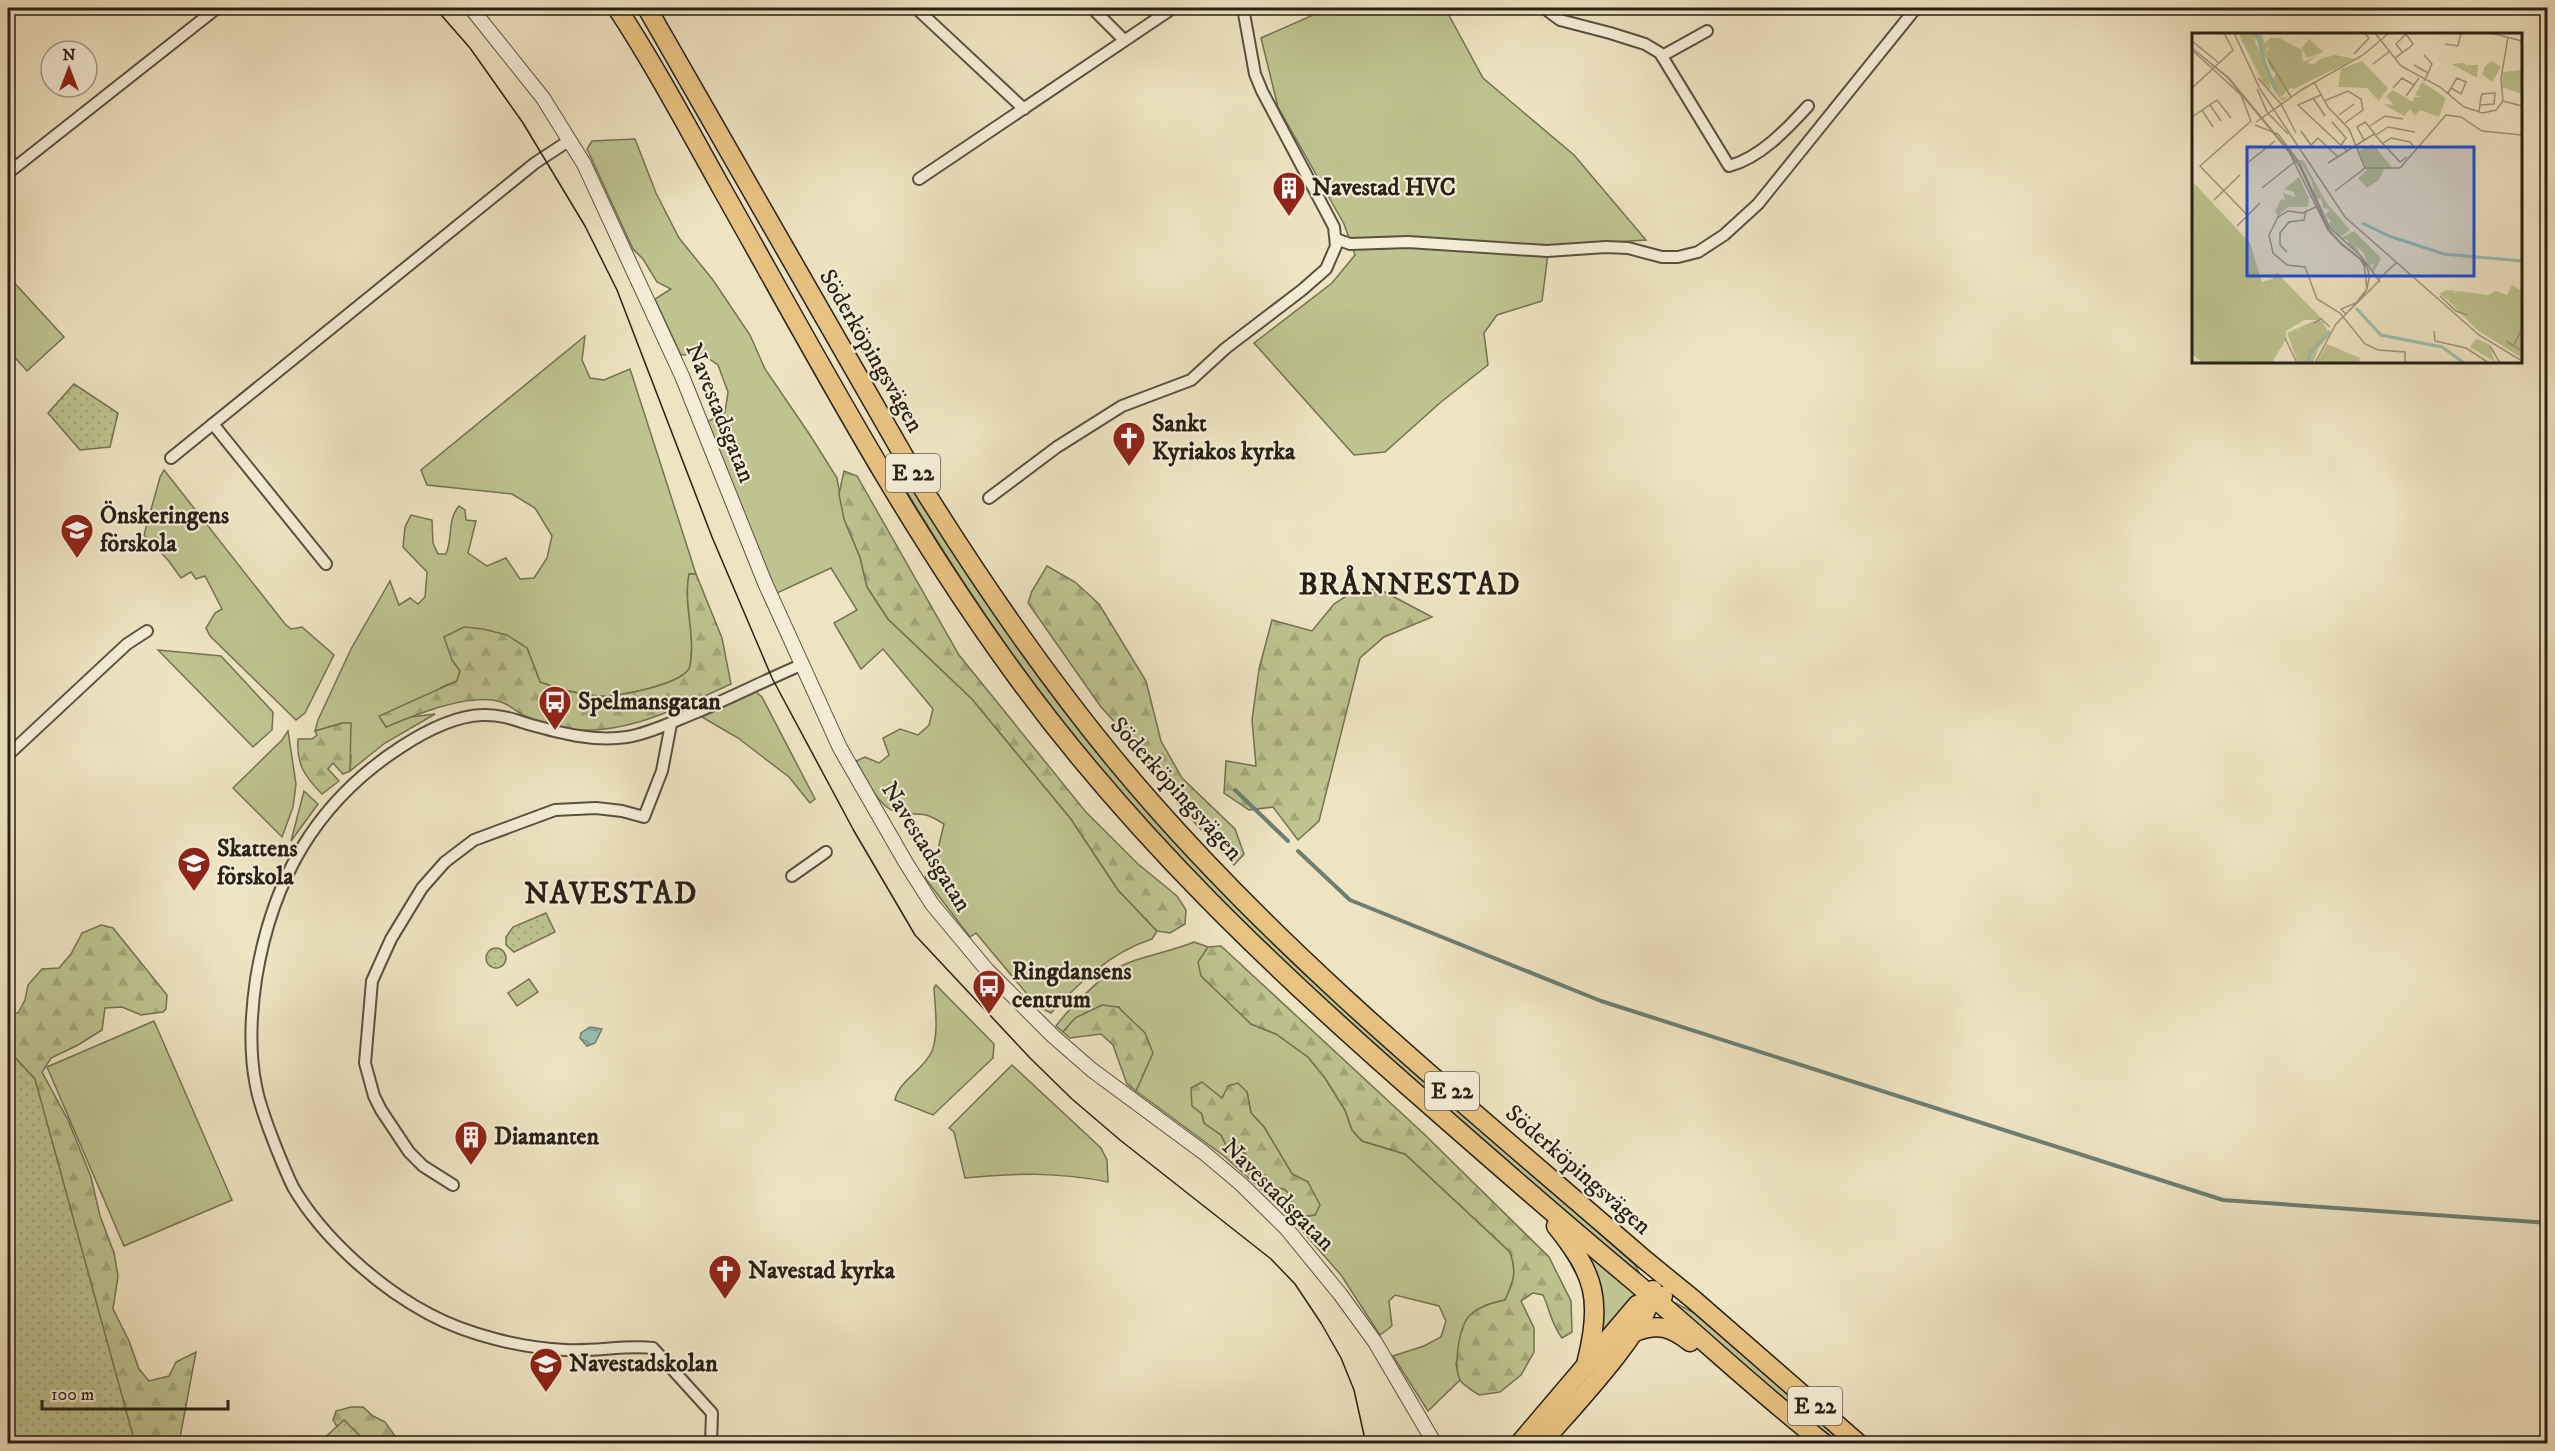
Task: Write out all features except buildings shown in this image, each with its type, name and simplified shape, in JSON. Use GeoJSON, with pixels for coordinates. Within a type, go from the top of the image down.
{"type":"FeatureCollection","features":[{"type":"Feature","properties":{"kind":"highway","name":"Söderköpingsvägen"},"geometry":{"type":"LineString","coordinates":[[647,8],[929,499],[1024,642],[1108,751],[1152,803],[1295,952],[1645,1260],[1859,1443]]}},
{"type":"Feature","properties":{"kind":"highway","name":"Söderköpingsvägen"},"geometry":{"type":"LineString","coordinates":[[619,13],[896,495],[970,610],[1055,727],[1152,842],[1232,926],[1348,1035],[1780,1409],[1825,1443]]}},
{"type":"Feature","properties":{"kind":"highway"},"geometry":{"type":"LineString","coordinates":[[1528,1192],[1570,1244],[1593,1287],[1596,1306],[1594,1331],[1586,1364]]}},
{"type":"Feature","properties":{"kind":"highway"},"geometry":{"type":"LineString","coordinates":[[1541,1443],[1635,1332],[1648,1311],[1653,1297],[1652,1275],[1645,1260]]}},
{"type":"Feature","properties":{"kind":"highway"},"geometry":{"type":"LineString","coordinates":[[1519,1443],[1638,1305],[1653,1297],[1675,1296],[1694,1300]]}},
{"type":"Feature","properties":{"kind":"highway"},"geometry":{"type":"LineString","coordinates":[[1635,1332],[1662,1326],[1677,1332],[1780,1409]]}},
{"type":"Feature","properties":{"kind":"street"},"geometry":{"type":"LineString","coordinates":[[8,173],[217,8]]}},
{"type":"Feature","properties":{"kind":"street","name":"Navestadsgatan"},"geometry":{"type":"LineString","coordinates":[[471,8],[543,98],[584,164],[682,376],[725,486],[801,665],[840,748],[878,817],[932,904],[956,935],[1014,999],[1053,1036],[1092,1070],[1203,1152],[1241,1184],[1286,1228],[1370,1335],[1435,1443]]}},
{"type":"Feature","properties":{"kind":"street"},"geometry":{"type":"LineString","coordinates":[[916,8],[1024,109]]}},
{"type":"Feature","properties":{"kind":"street"},"geometry":{"type":"LineString","coordinates":[[1092,8],[1124,40]]}},
{"type":"Feature","properties":{"kind":"street"},"geometry":{"type":"LineString","coordinates":[[919,179],[1173,8]]}},
{"type":"Feature","properties":{"kind":"street"},"geometry":{"type":"LineString","coordinates":[[989,498],[1057,447],[1122,406],[1191,380],[1226,348],[1315,280],[1326,269],[1336,239],[1334,227],[1262,91],[1255,74],[1243,8]]}},
{"type":"Feature","properties":{"kind":"street"},"geometry":{"type":"LineString","coordinates":[[1544,8],[1560,20],[1645,44],[1662,56],[1729,166],[1746,162],[1792,124],[1808,106]]}},
{"type":"Feature","properties":{"kind":"street"},"geometry":{"type":"LineString","coordinates":[[1336,239],[1350,244],[1408,242],[1547,251],[1606,246],[1678,258],[1698,252],[1724,235],[1758,204],[1917,8]]}},
{"type":"Feature","properties":{"kind":"street"},"geometry":{"type":"LineString","coordinates":[[1662,56],[1707,31]]}},
{"type":"Feature","properties":{"kind":"street"},"geometry":{"type":"LineString","coordinates":[[171,458],[535,163],[570,140]]}},
{"type":"Feature","properties":{"kind":"street"},"geometry":{"type":"LineString","coordinates":[[213,424],[326,564]]}},
{"type":"Feature","properties":{"kind":"street"},"geometry":{"type":"LineString","coordinates":[[8,755],[127,644],[147,631]]}},
{"type":"Feature","properties":{"kind":"street"},"geometry":{"type":"LineString","coordinates":[[711,1443],[712,1413],[649,1347],[564,1350],[493,1338],[455,1326],[431,1315],[380,1284],[327,1231],[293,1186],[269,1131],[255,1083],[252,1021],[254,993],[265,933],[274,902],[296,857],[325,815],[347,789],[402,747],[438,727],[481,715],[503,716],[572,736],[599,738],[628,736],[671,723],[801,665]]}},
{"type":"Feature","properties":{"kind":"street"},"geometry":{"type":"LineString","coordinates":[[453,1185],[423,1166],[409,1152],[374,1096],[365,1063],[369,1034],[369,994],[379,963],[410,905],[422,888],[445,862],[474,840],[555,810],[596,808],[622,811],[644,817],[662,771],[671,723]]}},
{"type":"Feature","properties":{"kind":"street"},"geometry":{"type":"LineString","coordinates":[[792,876],[826,852]]}},
{"type":"Feature","properties":{"kind":"green space"},"geometry":{"type":"Polygon","coordinates":[[[1329,8],[1445,8],[1483,78],[1574,155],[1646,240],[1549,246],[1542,301],[1497,315],[1484,333],[1488,365],[1441,402],[1385,452],[1354,455],[1254,343],[1332,283],[1355,255],[1344,224],[1278,107],[1261,38],[1329,8]]]}},
{"type":"Feature","properties":{"kind":"green space"},"geometry":{"type":"Polygon","coordinates":[[[635,139],[656,193],[679,238],[713,280],[750,335],[765,369],[837,478],[844,519],[860,557],[867,587],[888,619],[972,699],[1071,819],[1118,890],[1157,931],[1152,939],[1123,952],[1097,969],[1051,1013],[1037,1006],[976,933],[970,937],[925,878],[936,857],[944,824],[926,815],[900,813],[885,806],[856,761],[865,757],[879,763],[889,755],[883,738],[900,729],[918,735],[929,725],[933,709],[883,649],[861,669],[834,623],[857,610],[831,568],[777,593],[705,423],[725,412],[728,392],[718,365],[702,354],[681,355],[655,299],[671,289],[657,282],[643,259],[633,249],[587,149],[592,141],[635,139]]]}},
{"type":"Feature","properties":{"kind":"green space"},"geometry":{"type":"Polygon","coordinates":[[[8,276],[64,337],[27,371],[8,350],[8,276]]]}},
{"type":"Feature","properties":{"kind":"green space"},"geometry":{"type":"Polygon","coordinates":[[[585,336],[582,360],[590,378],[604,380],[630,369],[696,574],[689,574],[687,597],[692,643],[690,666],[686,673],[664,684],[619,695],[597,696],[568,691],[540,682],[527,648],[452,660],[460,671],[457,681],[442,687],[386,727],[410,717],[435,714],[385,743],[350,771],[351,756],[342,723],[315,731],[351,649],[390,581],[399,605],[410,598],[418,604],[425,597],[427,572],[403,547],[405,527],[411,515],[432,520],[433,543],[438,554],[446,554],[451,523],[459,506],[465,510],[466,520],[476,521],[468,553],[487,566],[506,558],[520,579],[534,578],[547,558],[552,536],[535,508],[512,494],[427,485],[421,470],[585,336]]]}},
{"type":"Feature","properties":{"kind":"green space"},"geometry":{"type":"Polygon","coordinates":[[[74,384],[118,413],[110,447],[80,450],[48,413],[74,384]]]}},
{"type":"Feature","properties":{"kind":"green space"},"geometry":{"type":"Polygon","coordinates":[[[892,460],[896,462],[1005,629],[1188,854],[1238,908],[1309,977],[1635,1265],[1644,1282],[1451,1114],[1324,999],[1201,879],[1143,817],[1073,735],[1008,648],[948,559],[892,467],[890,462],[892,460]]]}},
{"type":"Feature","properties":{"kind":"green space"},"geometry":{"type":"Polygon","coordinates":[[[164,470],[285,624],[291,629],[302,627],[334,655],[305,713],[296,720],[210,636],[206,628],[215,613],[222,609],[205,576],[196,579],[191,572],[181,578],[168,560],[144,535],[164,470]]]}},
{"type":"Feature","properties":{"kind":"green space"},"geometry":{"type":"Polygon","coordinates":[[[844,471],[857,476],[959,655],[1085,811],[1138,864],[1177,896],[1186,910],[1185,924],[1170,933],[1157,931],[1118,890],[1071,819],[972,699],[888,619],[867,587],[860,557],[844,519],[839,494],[844,471]]]}},
{"type":"Feature","properties":{"kind":"green space"},"geometry":{"type":"Polygon","coordinates":[[[1047,566],[1075,582],[1099,604],[1146,681],[1161,741],[1182,778],[1235,829],[1244,854],[1234,865],[1180,807],[1134,743],[1101,707],[1028,603],[1032,591],[1047,566]]]}},
{"type":"Feature","properties":{"kind":"green space"},"geometry":{"type":"Polygon","coordinates":[[[689,574],[696,574],[722,638],[731,684],[648,719],[605,729],[582,730],[556,727],[525,716],[504,703],[488,700],[459,702],[443,706],[386,727],[379,716],[457,681],[460,671],[452,660],[444,637],[464,627],[507,635],[527,648],[540,682],[568,691],[598,696],[619,695],[676,679],[686,673],[690,666],[691,631],[687,597],[689,574]]]}},
{"type":"Feature","properties":{"kind":"green space"},"geometry":{"type":"Polygon","coordinates":[[[1379,589],[1432,617],[1384,637],[1360,658],[1319,821],[1298,840],[1273,807],[1249,810],[1224,793],[1226,761],[1256,766],[1252,720],[1259,669],[1272,620],[1312,631],[1334,604],[1354,591],[1379,589]]]}},
{"type":"Feature","properties":{"kind":"green space"},"geometry":{"type":"Polygon","coordinates":[[[158,650],[221,656],[273,712],[272,730],[253,747],[158,650]]]}},
{"type":"Feature","properties":{"kind":"green space"},"geometry":{"type":"Polygon","coordinates":[[[756,692],[762,697],[815,799],[810,803],[789,777],[738,738],[702,717],[756,692]]]}},
{"type":"Feature","properties":{"kind":"green space"},"geometry":{"type":"Polygon","coordinates":[[[351,723],[350,771],[343,774],[333,763],[328,769],[339,781],[322,794],[303,770],[300,763],[298,739],[312,739],[317,735],[315,731],[351,723]]]}},
{"type":"Feature","properties":{"kind":"green space"},"geometry":{"type":"Polygon","coordinates":[[[288,731],[296,784],[293,807],[282,837],[233,788],[282,740],[288,731]]]}},
{"type":"Feature","properties":{"kind":"green space"},"geometry":{"type":"Polygon","coordinates":[[[304,791],[318,804],[291,841],[304,791]]]}},
{"type":"Feature","properties":{"kind":"green space"},"geometry":{"type":"Polygon","coordinates":[[[546,913],[555,932],[514,952],[506,945],[506,937],[513,927],[546,913]]]}},
{"type":"Feature","properties":{"kind":"green space"},"geometry":{"type":"Polygon","coordinates":[[[101,925],[113,928],[167,995],[166,1009],[163,1012],[141,1015],[122,1007],[105,1008],[102,1030],[51,1058],[42,1072],[68,1120],[91,1177],[100,1216],[114,1253],[118,1276],[113,1309],[129,1341],[139,1369],[149,1381],[169,1376],[176,1362],[196,1352],[179,1443],[8,1443],[8,1013],[18,1013],[25,1000],[28,985],[42,969],[59,968],[71,954],[82,933],[101,925]]]}},
{"type":"Feature","properties":{"kind":"green space"},"geometry":{"type":"Polygon","coordinates":[[[1194,942],[1208,947],[1199,962],[1251,1024],[1276,1034],[1308,1057],[1325,1078],[1345,1110],[1352,1130],[1362,1141],[1405,1154],[1510,1252],[1513,1276],[1505,1300],[1486,1305],[1456,1364],[1460,1380],[1428,1411],[1393,1356],[1424,1346],[1441,1337],[1446,1321],[1439,1306],[1395,1295],[1389,1301],[1392,1326],[1380,1335],[1341,1275],[1291,1218],[1315,1215],[1308,1182],[1292,1174],[1264,1127],[1251,1113],[1247,1092],[1222,1099],[1202,1114],[1204,1123],[1221,1135],[1226,1145],[1239,1148],[1273,1187],[1284,1189],[1294,1198],[1284,1210],[1224,1156],[1136,1091],[1150,1056],[1119,1007],[1095,1009],[1088,1012],[1075,1020],[1063,1032],[1056,1026],[1083,996],[1114,970],[1133,961],[1194,942]]]}},
{"type":"Feature","properties":{"kind":"green space"},"geometry":{"type":"Polygon","coordinates":[[[1221,946],[1424,1134],[1549,1257],[1571,1301],[1572,1332],[1562,1338],[1543,1295],[1533,1293],[1521,1301],[1534,1328],[1534,1352],[1521,1375],[1500,1392],[1479,1395],[1466,1386],[1458,1374],[1457,1356],[1460,1337],[1470,1315],[1482,1307],[1505,1300],[1514,1276],[1510,1252],[1405,1154],[1362,1141],[1352,1130],[1345,1110],[1325,1078],[1308,1057],[1276,1034],[1251,1024],[1201,976],[1198,962],[1208,947],[1221,946]]]}},
{"type":"Feature","properties":{"kind":"green space"},"geometry":{"type":"Polygon","coordinates":[[[496,948],[503,951],[506,958],[503,965],[496,968],[489,965],[486,958],[489,951],[496,948]]]}},
{"type":"Feature","properties":{"kind":"green space"},"geometry":{"type":"Polygon","coordinates":[[[529,979],[538,992],[517,1006],[508,993],[529,979]]]}},
{"type":"Feature","properties":{"kind":"green space"},"geometry":{"type":"Polygon","coordinates":[[[936,985],[994,1044],[993,1058],[933,1115],[895,1100],[901,1087],[932,1051],[936,1028],[934,988],[936,985]]]}},
{"type":"Feature","properties":{"kind":"green space"},"geometry":{"type":"Polygon","coordinates":[[[1102,1005],[1118,1007],[1145,1033],[1153,1053],[1136,1091],[1127,1084],[1113,1045],[1101,1034],[1070,1038],[1063,1032],[1075,1018],[1102,1005]]]}},
{"type":"Feature","properties":{"kind":"green space"},"geometry":{"type":"Polygon","coordinates":[[[154,1021],[232,1200],[124,1246],[47,1067],[154,1021]]]}},
{"type":"Feature","properties":{"kind":"green space"},"geometry":{"type":"Polygon","coordinates":[[[8,1050],[35,1079],[135,1443],[8,1443],[8,1050]]]}},
{"type":"Feature","properties":{"kind":"green space"},"geometry":{"type":"Polygon","coordinates":[[[1012,1065],[1101,1148],[1107,1160],[1108,1182],[1072,1176],[1036,1174],[965,1178],[954,1132],[949,1128],[1012,1065]]]}},
{"type":"Feature","properties":{"kind":"green space"},"geometry":{"type":"Polygon","coordinates":[[[1202,1082],[1222,1098],[1228,1086],[1238,1083],[1247,1092],[1251,1113],[1264,1127],[1292,1174],[1308,1182],[1320,1205],[1315,1215],[1291,1218],[1284,1210],[1290,1205],[1293,1197],[1284,1189],[1273,1187],[1265,1175],[1253,1177],[1245,1171],[1246,1154],[1239,1148],[1226,1145],[1221,1135],[1204,1123],[1202,1114],[1192,1106],[1191,1088],[1202,1082]]]}},
{"type":"Feature","properties":{"kind":"green space"},"geometry":{"type":"Polygon","coordinates":[[[1583,1249],[1639,1291],[1601,1341],[1583,1249]]]}},
{"type":"Feature","properties":{"kind":"green space"},"geometry":{"type":"Polygon","coordinates":[[[1669,1303],[1676,1303],[1694,1313],[1849,1443],[1839,1443],[1742,1367],[1669,1303]]]}},
{"type":"Feature","properties":{"kind":"green space"},"geometry":{"type":"Polygon","coordinates":[[[363,1407],[373,1416],[385,1422],[400,1443],[324,1444],[341,1433],[333,1420],[336,1411],[363,1407]]]}},
{"type":"Feature","properties":{"kind":"green space"},"geometry":{"type":"Polygon","coordinates":[[[344,1420],[367,1443],[319,1443],[344,1420]]]}},
{"type":"Feature","properties":{"kind":"water"},"geometry":{"type":"Polygon","coordinates":[[[590,1027],[602,1029],[595,1043],[587,1046],[580,1038],[581,1033],[590,1027]]]}},
{"type":"Feature","properties":{"kind":"waterway"},"geometry":{"type":"LineString","coordinates":[[1235,790],[1288,841]]}},
{"type":"Feature","properties":{"kind":"waterway"},"geometry":{"type":"LineString","coordinates":[[1298,851],[1350,900],[1601,1001],[2223,1200],[2548,1223]]}},
{"type":"Feature","properties":{"kind":"tram line"},"geometry":{"type":"LineString","coordinates":[[435,8],[470,48],[523,123],[585,226],[617,290],[712,537],[772,678],[854,831],[915,935],[1030,1058],[1072,1099],[1120,1140],[1271,1259],[1295,1284],[1341,1358],[1354,1390],[1366,1444]]}},
{"type":"Feature","properties":{"kind":"place","name":"Navestad HVC"},"geometry":{"type":"Point","coordinates":[1289,217]}},
{"type":"Feature","properties":{"kind":"place","name":"Sankt Kyriakos kyrka"},"geometry":{"type":"Point","coordinates":[1129,467]}},
{"type":"Feature","properties":{"kind":"place","name":"Önskeringens förskola"},"geometry":{"type":"Point","coordinates":[77,559]}},
{"type":"Feature","properties":{"kind":"place","name":"Spelmansgatan"},"geometry":{"type":"Point","coordinates":[555,731]}},
{"type":"Feature","properties":{"kind":"place","name":"Skattens förskola"},"geometry":{"type":"Point","coordinates":[194,892]}},
{"type":"Feature","properties":{"kind":"place","name":"Ringdansens centrum"},"geometry":{"type":"Point","coordinates":[989,1015]}},
{"type":"Feature","properties":{"kind":"place","name":"Diamanten"},"geometry":{"type":"Point","coordinates":[471,1166]}},
{"type":"Feature","properties":{"kind":"place","name":"Navestad kyrka"},"geometry":{"type":"Point","coordinates":[725,1300]}},
{"type":"Feature","properties":{"kind":"place","name":"Navestadskolan"},"geometry":{"type":"Point","coordinates":[546,1393]}},
{"type":"Feature","properties":{"kind":"district","name":"BRÅNNESTAD"},"geometry":{"type":"Point","coordinates":[1410,585]}},
{"type":"Feature","properties":{"kind":"district","name":"NAVESTAD"},"geometry":{"type":"Point","coordinates":[611,894]}}]}
